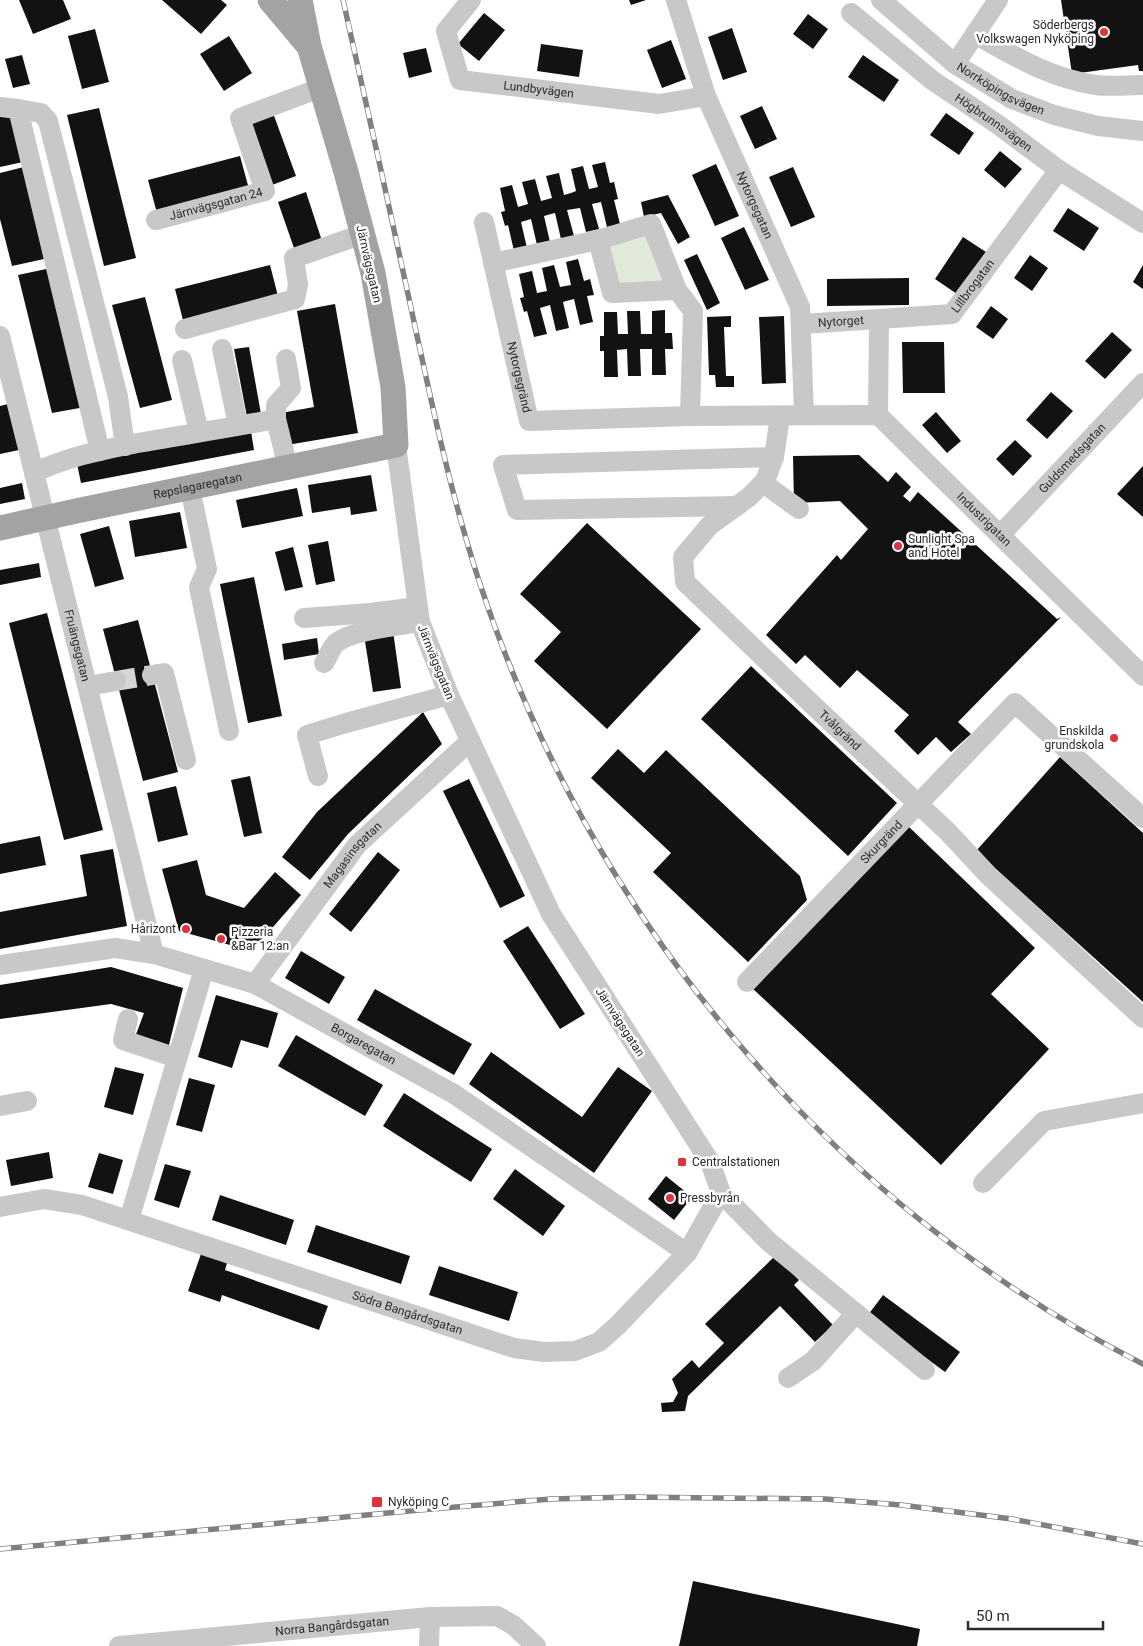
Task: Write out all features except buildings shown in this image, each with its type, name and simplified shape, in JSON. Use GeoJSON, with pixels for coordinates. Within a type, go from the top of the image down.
{"type":"FeatureCollection","features":[{"type":"Feature","properties":{"kind":"main road","name":"Järnvägsgatan"},"geometry":{"type":"LineString","coordinates":[[270,0],[309,46]]}},
{"type":"Feature","properties":{"kind":"main road","name":"Järnvägsgatan"},"geometry":{"type":"LineString","coordinates":[[300,0],[320,88],[346,172],[373,273],[393,387],[396,446]]}},
{"type":"Feature","properties":{"kind":"main road","name":"Repslagaregatan"},"geometry":{"type":"LineString","coordinates":[[0,528],[76,510],[396,446]]}},
{"type":"Feature","properties":{"kind":"street","name":"Lundbyvägen"},"geometry":{"type":"LineString","coordinates":[[471,0],[446,32],[460,80],[659,104],[706,96]]}},
{"type":"Feature","properties":{"kind":"street","name":"Nytorgsgatan"},"geometry":{"type":"LineString","coordinates":[[676,0],[706,96],[800,308],[804,415]]}},
{"type":"Feature","properties":{"kind":"street","name":"Norrköpingsvägen"},"geometry":{"type":"LineString","coordinates":[[881,0],[955,64],[1012,99],[1054,115],[1098,126],[1143,131]]}},
{"type":"Feature","properties":{"kind":"street"},"geometry":{"type":"LineString","coordinates":[[955,64],[998,0]]}},
{"type":"Feature","properties":{"kind":"street","name":"Högbrunnsvägen"},"geometry":{"type":"LineString","coordinates":[[851,13],[932,80],[1000,126],[1058,170],[1143,223]]}},
{"type":"Feature","properties":{"kind":"street"},"geometry":{"type":"LineString","coordinates":[[975,34],[1028,64],[1061,78],[1097,85],[1143,85]]}},
{"type":"Feature","properties":{"kind":"street","name":"Järnvägsgatan 24"},"geometry":{"type":"LineString","coordinates":[[156,220],[265,191],[240,118],[320,88]]}},
{"type":"Feature","properties":{"kind":"street"},"geometry":{"type":"LineString","coordinates":[[100,451],[54,264],[9,108],[41,113],[48,121],[118,397],[125,446]]}},
{"type":"Feature","properties":{"kind":"street","name":"Lillbrogatan"},"geometry":{"type":"LineString","coordinates":[[879,318],[952,314],[1058,170]]}},
{"type":"Feature","properties":{"kind":"street","name":"Nytorgsgränd"},"geometry":{"type":"LineString","coordinates":[[484,222],[529,421],[804,415]]}},
{"type":"Feature","properties":{"kind":"street"},"geometry":{"type":"LineString","coordinates":[[493,263],[598,240],[651,224],[678,290],[693,311],[690,416]]}},
{"type":"Feature","properties":{"kind":"street"},"geometry":{"type":"LineString","coordinates":[[185,328],[295,299],[298,285],[294,258],[362,234]]}},
{"type":"Feature","properties":{"kind":"street"},"geometry":{"type":"LineString","coordinates":[[598,240],[612,293],[678,290]]}},
{"type":"Feature","properties":{"kind":"street"},"geometry":{"type":"LineString","coordinates":[[54,264],[84,260]]}},
{"type":"Feature","properties":{"kind":"street"},"geometry":{"type":"LineString","coordinates":[[804,415],[878,415],[879,318]]}},
{"type":"Feature","properties":{"kind":"street","name":"Nytorget"},"geometry":{"type":"LineString","coordinates":[[802,324],[879,318]]}},
{"type":"Feature","properties":{"kind":"street","name":"Fruängsgatan"},"geometry":{"type":"LineString","coordinates":[[0,336],[154,954]]}},
{"type":"Feature","properties":{"kind":"street"},"geometry":{"type":"LineString","coordinates":[[222,349],[238,425]]}},
{"type":"Feature","properties":{"kind":"street"},"geometry":{"type":"LineString","coordinates":[[286,359],[291,388],[276,405],[276,419],[288,468]]}},
{"type":"Feature","properties":{"kind":"street"},"geometry":{"type":"LineString","coordinates":[[182,360],[199,432]]}},
{"type":"Feature","properties":{"kind":"street","name":"Guldsmedsgatan"},"geometry":{"type":"LineString","coordinates":[[1001,534],[1143,383]]}},
{"type":"Feature","properties":{"kind":"street","name":"Industrigatan"},"geometry":{"type":"LineString","coordinates":[[878,415],[1001,534],[1143,676]]}},
{"type":"Feature","properties":{"kind":"street","name":"Tvålgränd"},"geometry":{"type":"LineString","coordinates":[[780,416],[774,457],[765,481],[749,497],[709,526],[683,557],[685,582],[949,833],[988,875],[1143,1018]]}},
{"type":"Feature","properties":{"kind":"street"},"geometry":{"type":"LineString","coordinates":[[34,473],[51,465],[100,451],[276,419]]}},
{"type":"Feature","properties":{"kind":"street","name":"Järnvägsgatan"},"geometry":{"type":"LineString","coordinates":[[396,446],[419,615],[449,695],[551,914],[710,1162],[721,1193]]}},
{"type":"Feature","properties":{"kind":"street"},"geometry":{"type":"LineString","coordinates":[[737,506],[517,510],[503,465],[774,457]]}},
{"type":"Feature","properties":{"kind":"street"},"geometry":{"type":"LineString","coordinates":[[765,481],[770,488],[799,509]]}},
{"type":"Feature","properties":{"kind":"street"},"geometry":{"type":"LineString","coordinates":[[190,488],[207,569],[199,587],[229,731]]}},
{"type":"Feature","properties":{"kind":"street"},"geometry":{"type":"LineString","coordinates":[[304,618],[370,614],[419,615]]}},
{"type":"Feature","properties":{"kind":"street"},"geometry":{"type":"LineString","coordinates":[[324,663],[335,644],[346,637],[379,629],[419,615]]}},
{"type":"Feature","properties":{"kind":"street"},"geometry":{"type":"LineString","coordinates":[[152,675],[164,673],[186,760]]}},
{"type":"Feature","properties":{"kind":"street"},"geometry":{"type":"LineString","coordinates":[[88,686],[116,681]]}},
{"type":"Feature","properties":{"kind":"street"},"geometry":{"type":"LineString","coordinates":[[318,776],[307,736],[346,723],[449,695]]}},
{"type":"Feature","properties":{"kind":"street","name":"Skurgränd"},"geometry":{"type":"LineString","coordinates":[[747,982],[1015,703],[1143,818]]}},
{"type":"Feature","properties":{"kind":"street","name":"Magasinsgatan"},"geometry":{"type":"LineString","coordinates":[[255,984],[357,844],[470,741]]}},
{"type":"Feature","properties":{"kind":"street","name":"Borgaregatan"},"geometry":{"type":"LineString","coordinates":[[0,965],[115,948],[154,954],[255,984],[454,1094],[687,1253]]}},
{"type":"Feature","properties":{"kind":"street"},"geometry":{"type":"LineString","coordinates":[[129,1220],[204,969]]}},
{"type":"Feature","properties":{"kind":"street"},"geometry":{"type":"LineString","coordinates":[[128,1019],[123,1040],[177,1058]]}},
{"type":"Feature","properties":{"kind":"street"},"geometry":{"type":"LineString","coordinates":[[0,1106],[27,1102]]}},
{"type":"Feature","properties":{"kind":"street"},"geometry":{"type":"LineString","coordinates":[[983,1183],[1044,1121],[1143,1102]]}},
{"type":"Feature","properties":{"kind":"street"},"geometry":{"type":"LineString","coordinates":[[721,1193],[768,1241],[925,1370]]}},
{"type":"Feature","properties":{"kind":"street","name":"Södra Bangårdsgatan"},"geometry":{"type":"LineString","coordinates":[[0,1207],[44,1199],[82,1205],[514,1348],[544,1352],[575,1351],[599,1342],[618,1325],[687,1253],[721,1193]]}},
{"type":"Feature","properties":{"kind":"street"},"geometry":{"type":"LineString","coordinates":[[788,1378],[814,1361],[856,1313]]}},
{"type":"Feature","properties":{"kind":"street","name":"Norra Bangårdsgatan"},"geometry":{"type":"LineString","coordinates":[[119,1646],[430,1617],[496,1616],[513,1625],[536,1646]]}},
{"type":"Feature","properties":{"kind":"street"},"geometry":{"type":"LineString","coordinates":[[429,1646],[430,1617]]}},
{"type":"Feature","properties":{"kind":"green space"},"geometry":{"type":"Polygon","coordinates":[[[645,234],[668,281],[617,288],[609,242],[645,234]]]}},
{"type":"Feature","properties":{"kind":"tunnel"},"geometry":{"type":"LineString","coordinates":[[116,681],[152,675]]}},
{"type":"Feature","properties":{"kind":"railway"},"geometry":{"type":"LineString","coordinates":[[343,0],[434,411],[450,480],[469,547],[479,581],[526,705],[585,823],[654,934],[734,1038],[823,1135],[922,1221],[1029,1298],[1143,1364]]}},
{"type":"Feature","properties":{"kind":"railway"},"geometry":{"type":"LineString","coordinates":[[0,1549],[551,1499],[629,1497],[825,1499],[901,1505],[1012,1519],[1143,1544]]}},
{"type":"Feature","properties":{"kind":"place","name":"Söderbergs Volkswagen Nyköping"},"geometry":{"type":"Point","coordinates":[1104,32]}},
{"type":"Feature","properties":{"kind":"place","name":"Sunlight Spa and Hotel"},"geometry":{"type":"Point","coordinates":[898,546]}},
{"type":"Feature","properties":{"kind":"place","name":"Enskilda grundskola"},"geometry":{"type":"Point","coordinates":[1114,738]}},
{"type":"Feature","properties":{"kind":"place","name":"Hårizont"},"geometry":{"type":"Point","coordinates":[186,929]}},
{"type":"Feature","properties":{"kind":"place","name":"Pizzeria &Bar 12:an"},"geometry":{"type":"Point","coordinates":[221,939]}},
{"type":"Feature","properties":{"kind":"place","name":"Centralstationen"},"geometry":{"type":"Point","coordinates":[682,1162]}},
{"type":"Feature","properties":{"kind":"place","name":"Pressbyrån"},"geometry":{"type":"Point","coordinates":[670,1198]}},
{"type":"Feature","properties":{"kind":"place","name":"Nyköping C"},"geometry":{"type":"Point","coordinates":[377,1502]}}]}
